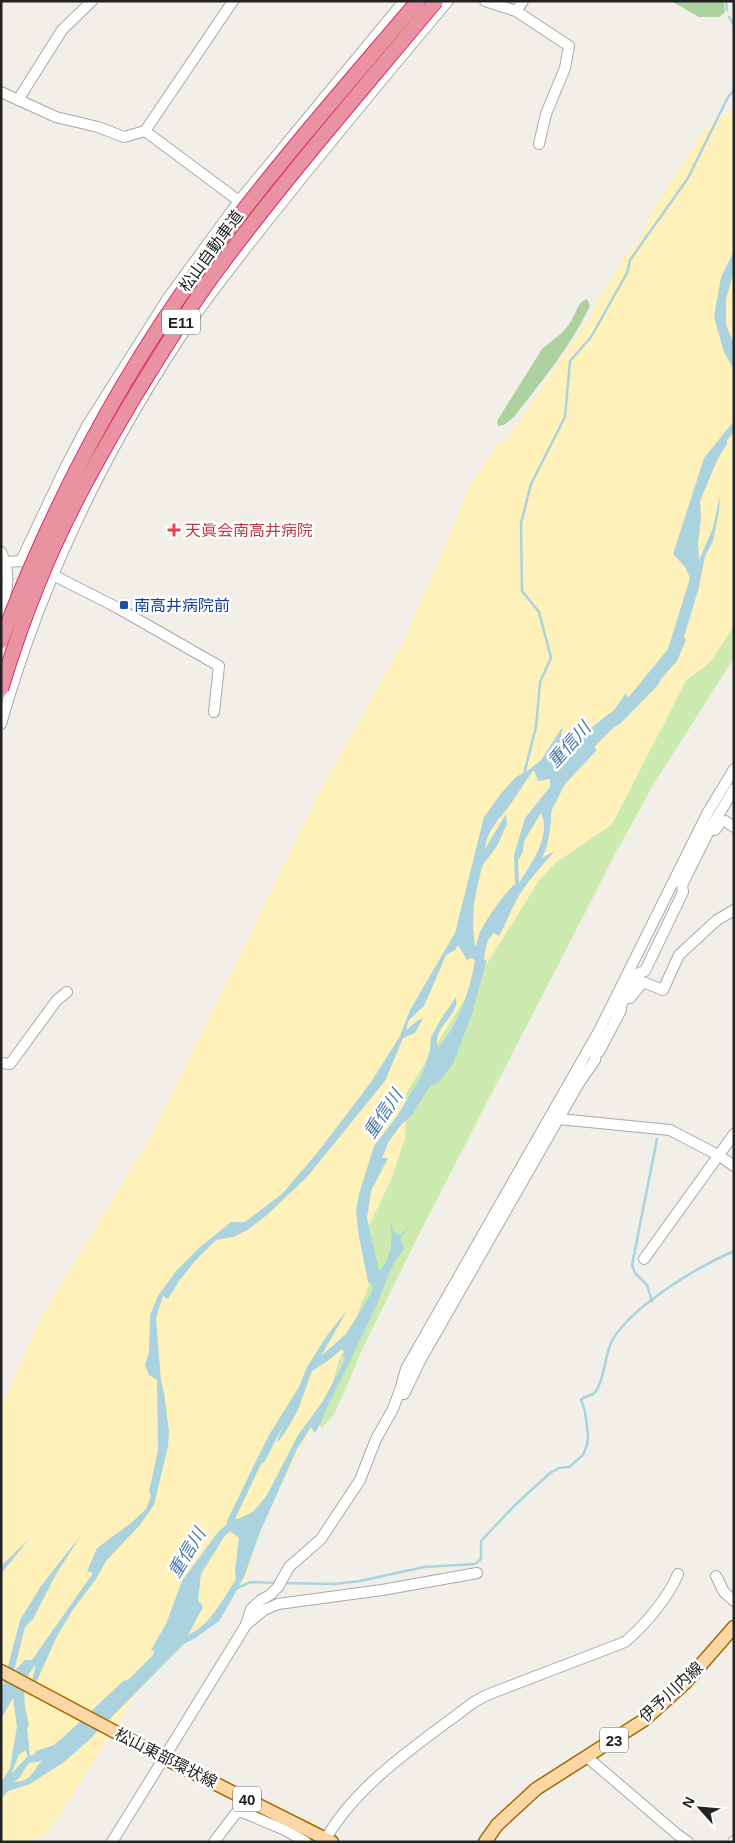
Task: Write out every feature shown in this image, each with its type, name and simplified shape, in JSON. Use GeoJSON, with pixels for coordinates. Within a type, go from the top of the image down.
{"type":"FeatureCollection","features":[{"type":"Feature","properties":{"kind":"highway","name":"松山自動車道"},"geometry":{"type":"LineString","coordinates":[[1,642],[25,578],[55,512],[98,430],[149,344],[205,262],[265,184],[418,1]]}},
{"type":"Feature","properties":{"kind":"highway","name":"松山自動車道"},"geometry":{"type":"LineString","coordinates":[[1,689],[38,584],[67,518],[111,436],[161,352],[216,271],[276,193],[436,1]]}},
{"type":"Feature","properties":{"kind":"main road","name":"伊予川内線"},"geometry":{"type":"LineString","coordinates":[[485,1842],[497,1825],[536,1789],[644,1720],[684,1684],[734,1627]]}},
{"type":"Feature","properties":{"kind":"main road","name":"松山東部環状線"},"geometry":{"type":"LineString","coordinates":[[1,1671],[163,1758],[327,1841]]}},
{"type":"Feature","properties":{"kind":"street"},"geometry":{"type":"LineString","coordinates":[[18,100],[62,30],[92,1]]}},
{"type":"Feature","properties":{"kind":"street"},"geometry":{"type":"LineString","coordinates":[[1,92],[56,117],[98,127],[124,138],[145,131],[233,1]]}},
{"type":"Feature","properties":{"kind":"street"},"geometry":{"type":"LineString","coordinates":[[21,561],[87,426],[168,298],[239,201],[404,1]]}},
{"type":"Feature","properties":{"kind":"street"},"geometry":{"type":"LineString","coordinates":[[1,724],[16,673],[54,575],[84,508],[121,436],[194,317],[265,223],[448,1]]}},
{"type":"Feature","properties":{"kind":"street"},"geometry":{"type":"LineString","coordinates":[[485,1],[516,11],[569,46],[565,68],[546,114],[539,144]]}},
{"type":"Feature","properties":{"kind":"street"},"geometry":{"type":"LineString","coordinates":[[516,11],[523,1]]}},
{"type":"Feature","properties":{"kind":"street"},"geometry":{"type":"LineString","coordinates":[[145,131],[239,201]]}},
{"type":"Feature","properties":{"kind":"street"},"geometry":{"type":"LineString","coordinates":[[1,552],[6,562],[5,584],[7,592],[1,611]]}},
{"type":"Feature","properties":{"kind":"street"},"geometry":{"type":"LineString","coordinates":[[6,562],[21,561],[54,575],[116,607],[219,666],[214,712]]}},
{"type":"Feature","properties":{"kind":"street"},"geometry":{"type":"LineString","coordinates":[[112,1842],[246,1625],[251,1609],[278,1587],[289,1567],[321,1539],[360,1480],[376,1439],[393,1408],[406,1369],[599,1031],[708,812],[734,769]]}},
{"type":"Feature","properties":{"kind":"street"},"geometry":{"type":"LineString","coordinates":[[393,1408],[402,1398],[421,1359],[579,1083],[595,1060],[637,974],[645,971],[684,892],[682,885],[710,829],[734,789]]}},
{"type":"Feature","properties":{"kind":"street"},"geometry":{"type":"LineString","coordinates":[[673,880],[682,874],[696,858],[721,822],[726,821],[734,827]]}},
{"type":"Feature","properties":{"kind":"street"},"geometry":{"type":"LineString","coordinates":[[617,1014],[643,982],[663,990],[679,955],[717,920],[734,910]]}},
{"type":"Feature","properties":{"kind":"street"},"geometry":{"type":"LineString","coordinates":[[1,1063],[10,1064],[57,1000],[67,992]]}},
{"type":"Feature","properties":{"kind":"street"},"geometry":{"type":"LineString","coordinates":[[595,1060],[599,1031]]}},
{"type":"Feature","properties":{"kind":"street"},"geometry":{"type":"LineString","coordinates":[[560,1118],[670,1130],[718,1155],[734,1166]]}},
{"type":"Feature","properties":{"kind":"street"},"geometry":{"type":"LineString","coordinates":[[644,1259],[734,1134]]}},
{"type":"Feature","properties":{"kind":"street"},"geometry":{"type":"LineString","coordinates":[[246,1625],[264,1610],[278,1604],[382,1590],[477,1573]]}},
{"type":"Feature","properties":{"kind":"street"},"geometry":{"type":"LineString","coordinates":[[327,1841],[337,1820],[362,1791],[386,1770],[474,1702],[487,1695],[625,1642],[672,1589],[678,1574]]}},
{"type":"Feature","properties":{"kind":"street"},"geometry":{"type":"LineString","coordinates":[[716,1576],[724,1592],[734,1601]]}},
{"type":"Feature","properties":{"kind":"street"},"geometry":{"type":"LineString","coordinates":[[588,1757],[688,1842]]}},
{"type":"Feature","properties":{"kind":"street"},"geometry":{"type":"LineString","coordinates":[[214,1842],[236,1813],[242,1812],[285,1830],[306,1842]]}},
{"type":"Feature","properties":{"kind":"green space"},"geometry":{"type":"Polygon","coordinates":[[[671,1],[724,1],[725,12],[719,17],[699,17],[671,1]]]}},
{"type":"Feature","properties":{"kind":"green space"},"geometry":{"type":"Polygon","coordinates":[[[587,299],[590,306],[574,335],[555,363],[514,417],[504,425],[498,426],[497,421],[542,349],[565,330],[579,305],[587,299]]]}},
{"type":"Feature","properties":{"kind":"green space"},"geometry":{"type":"Polygon","coordinates":[[[734,626],[734,658],[652,787],[617,851],[415,1242],[362,1350],[335,1413],[322,1428],[318,1423],[325,1412],[338,1363],[357,1318],[372,1250],[369,1225],[391,1180],[405,1138],[406,1093],[539,880],[555,863],[612,824],[686,680],[710,662],[734,626]]]}},
{"type":"Feature","properties":{"kind":"sand"},"geometry":{"type":"Polygon","coordinates":[[[734,110],[734,626],[710,662],[686,680],[612,824],[555,863],[539,880],[406,1093],[405,1138],[391,1180],[369,1225],[372,1250],[371,1280],[338,1363],[325,1413],[303,1443],[259,1531],[247,1578],[230,1598],[145,1680],[53,1826],[36,1842],[1,1842],[1,1409],[38,1322],[151,1136],[321,789],[404,641],[469,488],[497,444],[506,441],[593,313],[594,306],[632,246],[639,242],[653,210],[699,137],[714,120],[734,110]]]}},
{"type":"Feature","properties":{"kind":"water"},"geometry":{"type":"Polygon","coordinates":[[[734,251],[734,271],[726,299],[726,325],[734,344],[734,370],[724,352],[714,317],[721,277],[734,251]]]}},
{"type":"Feature","properties":{"kind":"water","name":"重信川"},"geometry":{"type":"Polygon","coordinates":[[[734,421],[734,432],[727,440],[727,444],[718,458],[700,501],[699,560],[713,528],[720,495],[713,541],[705,556],[699,587],[684,637],[686,640],[677,661],[658,685],[621,723],[613,728],[595,746],[596,751],[565,784],[551,812],[547,846],[542,858],[555,851],[524,887],[499,936],[494,933],[488,942],[484,961],[487,959],[472,1014],[453,1064],[438,1083],[430,1086],[412,1115],[401,1125],[389,1141],[382,1158],[388,1158],[371,1191],[367,1218],[379,1271],[389,1255],[390,1222],[394,1232],[400,1235],[410,1225],[400,1238],[404,1249],[391,1268],[372,1316],[318,1428],[315,1433],[311,1427],[297,1449],[260,1532],[244,1577],[219,1621],[184,1644],[88,1741],[64,1762],[30,1784],[8,1791],[1,1799],[1,1783],[10,1768],[17,1726],[13,1698],[1,1719],[1,1693],[20,1620],[41,1586],[81,1535],[55,1576],[33,1619],[25,1627],[14,1671],[25,1660],[32,1660],[93,1573],[87,1571],[97,1548],[131,1523],[146,1509],[151,1496],[149,1491],[158,1450],[157,1380],[149,1375],[145,1365],[149,1352],[150,1315],[158,1296],[176,1271],[200,1247],[231,1222],[245,1222],[283,1193],[321,1148],[371,1082],[400,1036],[410,1010],[455,933],[484,817],[502,792],[516,777],[541,760],[563,726],[560,741],[555,752],[582,735],[614,710],[626,693],[628,698],[668,649],[690,578],[685,567],[673,554],[704,458],[734,421]],[[534,770],[487,838],[485,849],[506,814],[507,824],[497,846],[482,866],[474,903],[473,927],[475,947],[480,932],[487,920],[500,900],[515,884],[514,855],[525,818],[550,787],[550,779],[538,781],[534,770]],[[541,813],[524,841],[523,852],[518,860],[519,883],[539,849],[542,840],[544,822],[541,813]],[[458,945],[455,950],[446,955],[424,1006],[409,1020],[406,1030],[423,1018],[415,1033],[403,1038],[385,1081],[307,1177],[267,1215],[246,1231],[233,1237],[216,1240],[195,1261],[168,1299],[163,1296],[156,1318],[161,1381],[169,1431],[168,1446],[154,1505],[139,1526],[106,1561],[96,1579],[72,1611],[56,1638],[36,1683],[32,1680],[36,1665],[27,1678],[24,1693],[29,1725],[27,1729],[30,1756],[35,1754],[36,1751],[54,1745],[123,1681],[128,1680],[153,1655],[154,1651],[151,1650],[166,1624],[182,1581],[218,1532],[227,1524],[269,1435],[299,1387],[307,1367],[328,1334],[348,1309],[321,1356],[346,1334],[372,1292],[373,1286],[368,1282],[359,1237],[356,1212],[359,1194],[374,1146],[397,1116],[422,1075],[430,1050],[431,1037],[456,997],[454,1010],[440,1030],[437,1042],[438,1048],[458,1018],[470,983],[475,960],[471,958],[467,960],[458,945]],[[341,1350],[312,1371],[295,1415],[279,1441],[277,1441],[284,1424],[265,1461],[261,1464],[235,1519],[253,1512],[267,1495],[298,1435],[323,1401],[345,1360],[343,1356],[345,1350],[341,1350]],[[230,1531],[224,1537],[201,1574],[198,1600],[203,1607],[188,1635],[196,1631],[210,1618],[236,1579],[235,1570],[239,1538],[230,1531]],[[25,1750],[19,1755],[11,1774],[28,1756],[25,1750]],[[42,1761],[29,1763],[20,1777],[14,1782],[28,1778],[42,1761]]]}},
{"type":"Feature","properties":{"kind":"water"},"geometry":{"type":"Polygon","coordinates":[[[29,1539],[1,1574],[1,1566],[29,1539]]]}},
{"type":"Feature","properties":{"kind":"waterway"},"geometry":{"type":"LineString","coordinates":[[726,1],[727,10]]}},
{"type":"Feature","properties":{"kind":"waterway"},"geometry":{"type":"LineString","coordinates":[[729,17],[734,25]]}},
{"type":"Feature","properties":{"kind":"waterway"},"geometry":{"type":"LineString","coordinates":[[524,774],[536,727],[540,682],[551,658],[539,612],[522,591],[521,523],[531,484],[565,417],[570,361],[591,337],[627,273],[630,260],[688,178],[728,97],[734,90]]}},
{"type":"Feature","properties":{"kind":"waterway"},"geometry":{"type":"LineString","coordinates":[[652,1301],[647,1285],[635,1273],[632,1265],[657,1139]]}},
{"type":"Feature","properties":{"kind":"waterway"},"geometry":{"type":"LineString","coordinates":[[283,1583],[334,1584],[360,1581],[424,1567],[475,1564],[481,1559],[481,1541],[514,1506],[550,1473],[559,1468],[569,1467],[583,1455],[588,1435],[585,1411],[581,1400],[596,1391],[602,1379],[610,1345],[623,1326],[651,1300],[668,1288],[702,1267],[734,1251]]}},
{"type":"Feature","properties":{"kind":"waterway"},"geometry":{"type":"LineString","coordinates":[[235,1589],[251,1582],[278,1583]]}},
{"type":"Feature","properties":{"kind":"place","name":"天眞会南高井病院"},"geometry":{"type":"Point","coordinates":[174,530]}},
{"type":"Feature","properties":{"kind":"place","name":"南高井病院前"},"geometry":{"type":"Point","coordinates":[124,605]}}]}
